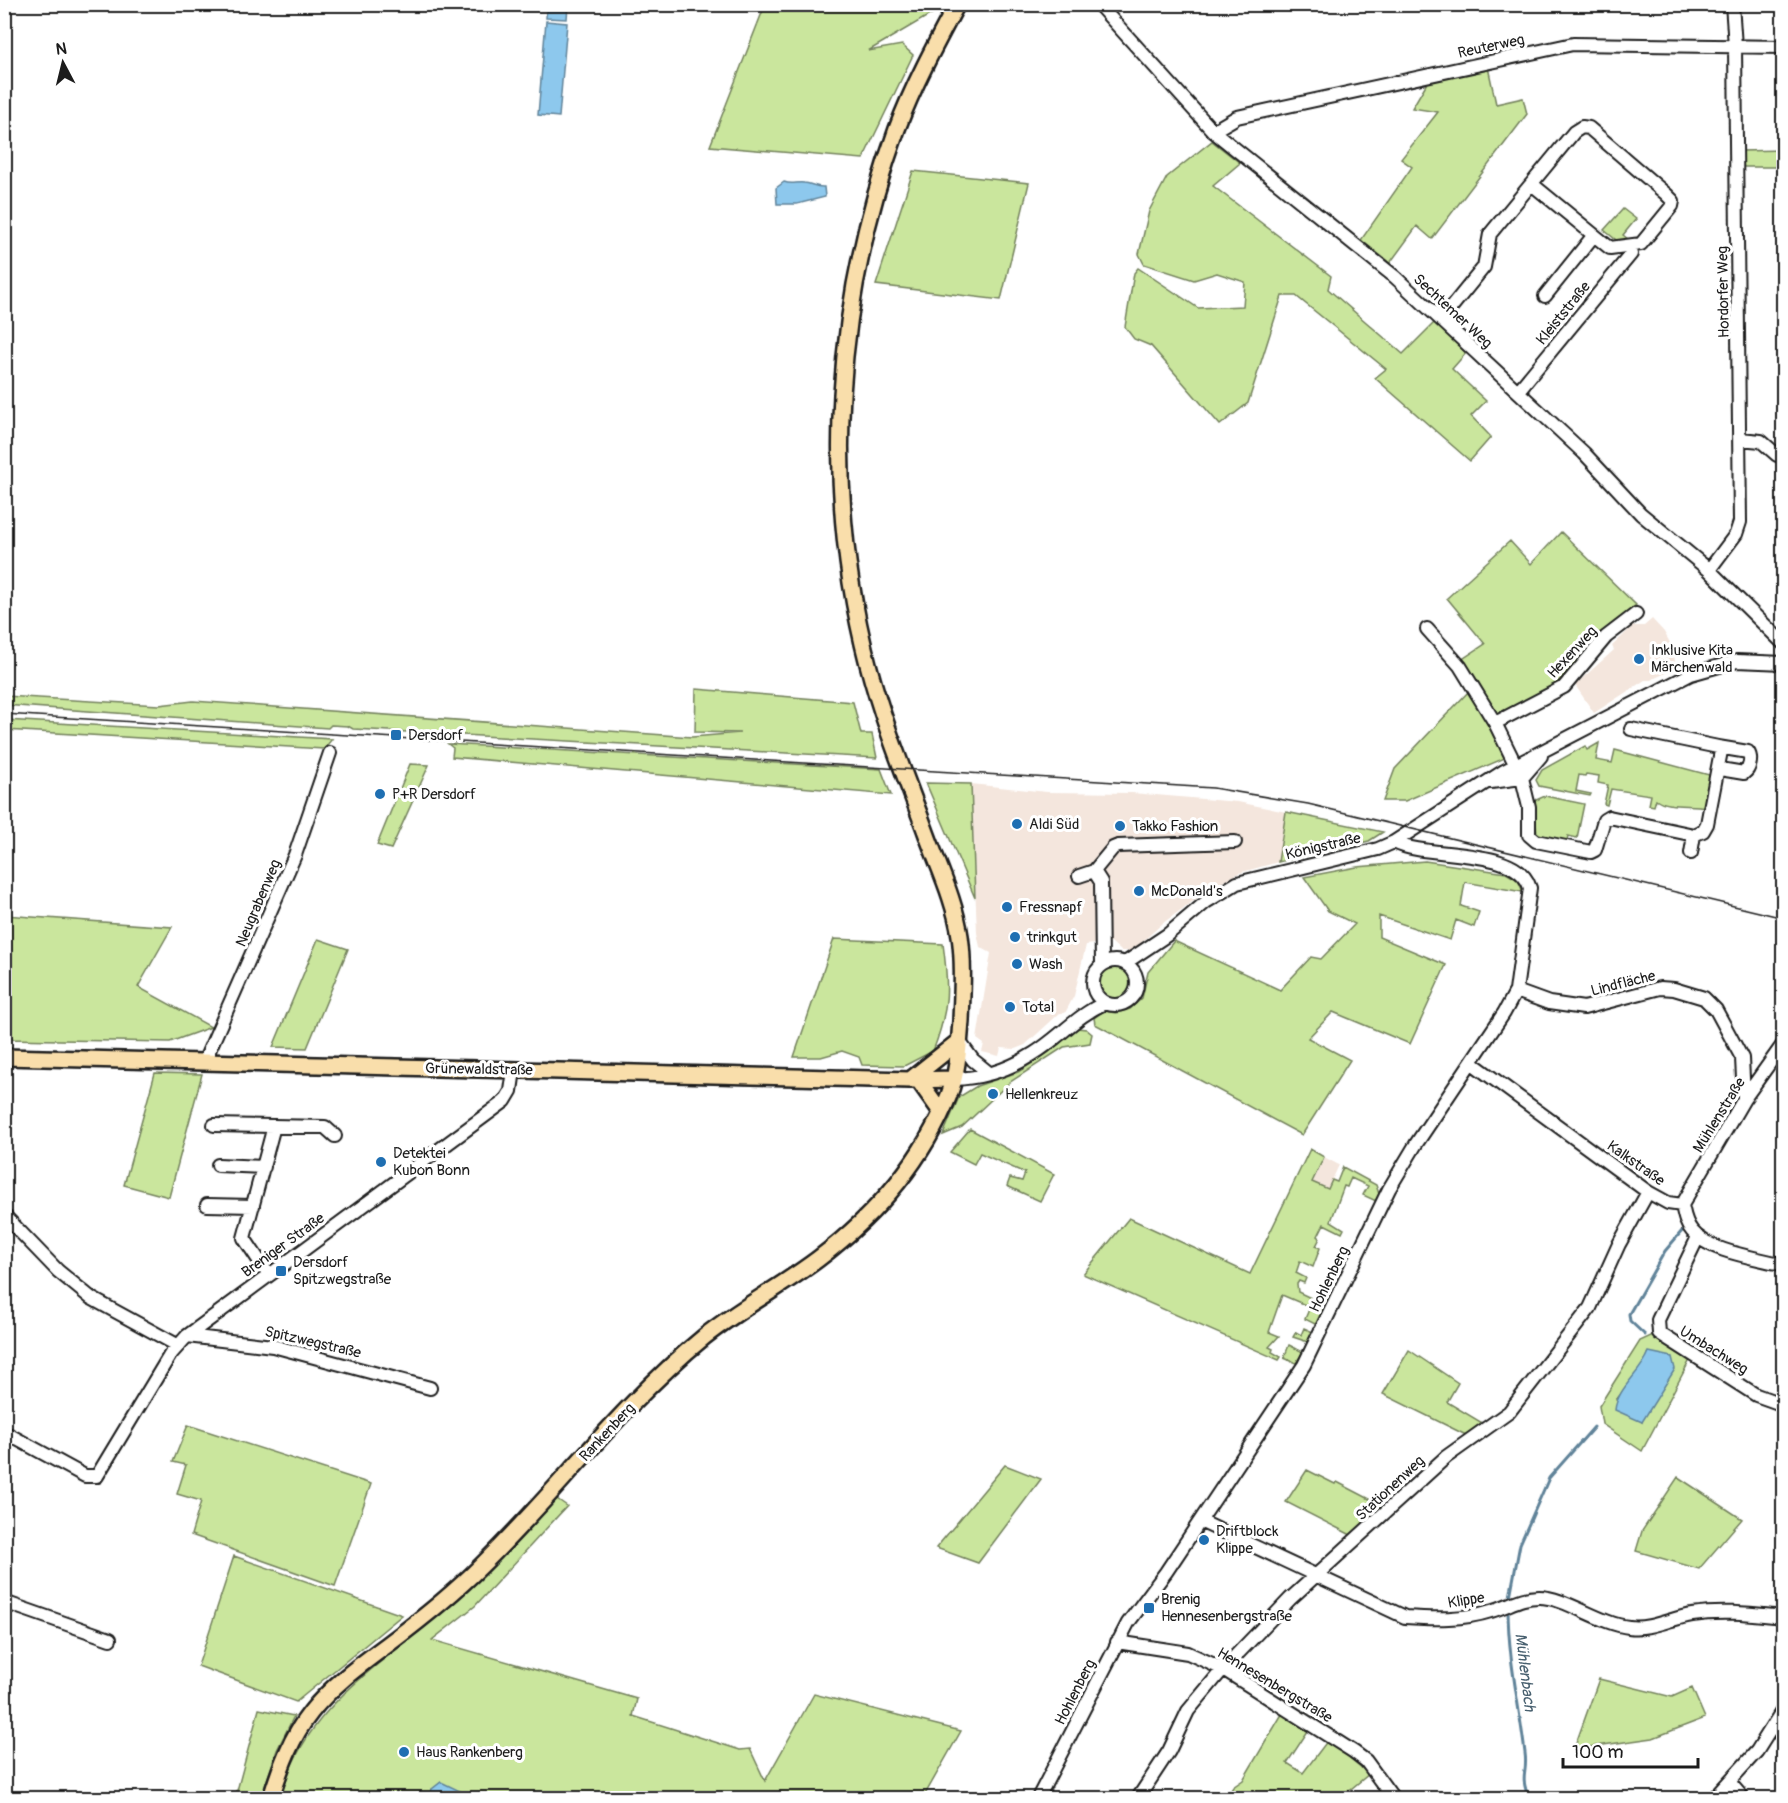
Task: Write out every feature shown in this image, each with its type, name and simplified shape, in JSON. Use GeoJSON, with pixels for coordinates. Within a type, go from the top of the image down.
{"type":"FeatureCollection","features":[{"type":"Feature","properties":{"kind":"main road","name":"Rankenberg"},"geometry":{"type":"LineString","coordinates":[[271,1798],[286,1755],[308,1715],[322,1699],[346,1677],[430,1612],[480,1567],[640,1396],[703,1338],[818,1260],[874,1212],[926,1147],[954,1079],[959,1041],[962,969],[959,935],[946,885],[885,723],[863,644],[844,533],[840,440],[850,307],[873,202],[898,125],[929,56],[957,4]]}},
{"type":"Feature","properties":{"kind":"main road"},"geometry":{"type":"LineString","coordinates":[[941,1112],[914,1081],[959,1041]]}},
{"type":"Feature","properties":{"kind":"main road","name":"Grünewaldstraße"},"geometry":{"type":"LineString","coordinates":[[4,1057],[914,1081],[954,1079]]}},
{"type":"Feature","properties":{"kind":"street","name":"Sechtemer Weg"},"geometry":{"type":"LineString","coordinates":[[1098,4],[1214,131],[1395,278],[1584,453],[1641,514],[1709,570],[1784,644]]}},
{"type":"Feature","properties":{"kind":"street","name":"Hordorfer Weg"},"geometry":{"type":"LineString","coordinates":[[1709,570],[1736,534],[1740,522],[1735,46],[1731,4]]}},
{"type":"Feature","properties":{"kind":"street","name":"Reuterweg"},"geometry":{"type":"LineString","coordinates":[[1214,131],[1238,117],[1573,44],[1784,46]]}},
{"type":"Feature","properties":{"kind":"street"},"geometry":{"type":"LineString","coordinates":[[1440,320],[1484,267],[1490,234],[1533,185],[1574,132],[1582,128],[1589,128],[1673,201],[1672,206],[1641,244],[1610,248],[1533,185]]}},
{"type":"Feature","properties":{"kind":"street"},"geometry":{"type":"LineString","coordinates":[[1545,296],[1594,235]]}},
{"type":"Feature","properties":{"kind":"street","name":"Kleiststraße"},"geometry":{"type":"LineString","coordinates":[[1518,391],[1631,254]]}},
{"type":"Feature","properties":{"kind":"street"},"geometry":{"type":"LineString","coordinates":[[1740,439],[1761,441],[1777,455],[1784,455]]}},
{"type":"Feature","properties":{"kind":"street","name":"Hexenweg"},"geometry":{"type":"LineString","coordinates":[[1495,723],[1564,687],[1606,637],[1636,614]]}},
{"type":"Feature","properties":{"kind":"street"},"geometry":{"type":"LineString","coordinates":[[1427,629],[1460,666],[1495,723],[1522,778],[1528,807],[1529,835],[1536,841],[1591,852],[1595,850],[1604,820],[1609,817],[1694,835],[1706,828],[1720,769],[1721,751],[1718,747]]}},
{"type":"Feature","properties":{"kind":"street","name":"Königstraße"},"geometry":{"type":"LineString","coordinates":[[1076,1019],[1095,993],[1094,977],[1102,965],[1120,962],[1167,935],[1206,902],[1237,883],[1378,849],[1394,842],[1515,765],[1543,753],[1701,670],[1737,661],[1784,663]]}},
{"type":"Feature","properties":{"kind":"street"},"geometry":{"type":"LineString","coordinates":[[1631,729],[1748,752],[1750,758],[1748,768],[1744,773],[1720,769]]}},
{"type":"Feature","properties":{"kind":"street","name":"Neugrabenweg"},"geometry":{"type":"LineString","coordinates":[[204,1062],[295,855],[330,753]]}},
{"type":"Feature","properties":{"kind":"street","name":"Königstraße"},"geometry":{"type":"LineString","coordinates":[[1485,784],[1522,778],[1543,753]]}},
{"type":"Feature","properties":{"kind":"street"},"geometry":{"type":"LineString","coordinates":[[1691,853],[1694,835]]}},
{"type":"Feature","properties":{"kind":"street"},"geometry":{"type":"LineString","coordinates":[[1079,876],[1094,871],[1113,848],[1118,846],[1235,842]]}},
{"type":"Feature","properties":{"kind":"street","name":"Hohlenberg"},"geometry":{"type":"LineString","coordinates":[[1038,1798],[1117,1642],[1304,1365],[1389,1189],[1416,1144],[1472,1063],[1516,991],[1530,888],[1527,876],[1518,869],[1503,863],[1437,850],[1406,848],[1394,842]]}},
{"type":"Feature","properties":{"kind":"street"},"geometry":{"type":"LineString","coordinates":[[1094,871],[1101,882],[1102,965]]}},
{"type":"Feature","properties":{"kind":"street","name":"Königstraße"},"geometry":{"type":"LineString","coordinates":[[954,1079],[989,1074],[1034,1054],[1076,1019],[1105,1003],[1120,1005],[1132,997],[1136,991],[1136,976],[1141,967],[1167,935]]}},
{"type":"Feature","properties":{"kind":"street"},"geometry":{"type":"LineString","coordinates":[[1102,937],[1120,962],[1136,976]]}},
{"type":"Feature","properties":{"kind":"street","name":"Lindfläche"},"geometry":{"type":"LineString","coordinates":[[1516,991],[1549,1003],[1584,1008],[1660,988],[1690,992],[1704,998],[1716,1010],[1742,1058],[1744,1099]]}},
{"type":"Feature","properties":{"kind":"street"},"geometry":{"type":"LineString","coordinates":[[1095,993],[1105,1003]]}},
{"type":"Feature","properties":{"kind":"street"},"geometry":{"type":"LineString","coordinates":[[959,1041],[973,1060],[989,1074]]}},
{"type":"Feature","properties":{"kind":"street","name":"Mühlenstraße"},"geometry":{"type":"LineString","coordinates":[[1682,1205],[1744,1099],[1784,1043]]}},
{"type":"Feature","properties":{"kind":"street","name":"Lindfläche"},"geometry":{"type":"LineString","coordinates":[[1742,1058],[1764,1073]]}},
{"type":"Feature","properties":{"kind":"street","name":"Kalkstraße"},"geometry":{"type":"LineString","coordinates":[[1472,1063],[1648,1191],[1668,1203],[1682,1205]]}},
{"type":"Feature","properties":{"kind":"street","name":"Breniger Straße"},"geometry":{"type":"LineString","coordinates":[[4,1432],[85,1476],[97,1476],[182,1341],[268,1274],[505,1101],[511,1091],[514,1070]]}},
{"type":"Feature","properties":{"kind":"street"},"geometry":{"type":"LineString","coordinates":[[214,1125],[325,1127],[335,1136]]}},
{"type":"Feature","properties":{"kind":"street"},"geometry":{"type":"LineString","coordinates":[[268,1274],[244,1238],[274,1126]]}},
{"type":"Feature","properties":{"kind":"street"},"geometry":{"type":"LineString","coordinates":[[218,1165],[264,1167]]}},
{"type":"Feature","properties":{"kind":"street","name":"Stationenweg"},"geometry":{"type":"LineString","coordinates":[[1138,1798],[1169,1751],[1188,1711],[1222,1669],[1318,1575],[1446,1457],[1509,1412],[1590,1308],[1619,1244],[1648,1191]]}},
{"type":"Feature","properties":{"kind":"street"},"geometry":{"type":"LineString","coordinates":[[207,1205],[253,1206]]}},
{"type":"Feature","properties":{"kind":"street"},"geometry":{"type":"LineString","coordinates":[[1682,1205],[1685,1219],[1698,1237],[1726,1250],[1784,1265]]}},
{"type":"Feature","properties":{"kind":"street","name":"Spitzwegstraße"},"geometry":{"type":"LineString","coordinates":[[4,1215],[58,1272],[91,1298],[182,1341],[273,1346],[430,1388]]}},
{"type":"Feature","properties":{"kind":"street","name":"Umbachweg"},"geometry":{"type":"LineString","coordinates":[[1698,1237],[1658,1320],[1659,1334],[1756,1395],[1784,1405]]}},
{"type":"Feature","properties":{"kind":"street","name":"Klippe"},"geometry":{"type":"LineString","coordinates":[[1200,1521],[1405,1617],[1439,1619],[1492,1611],[1514,1601],[1541,1596],[1586,1614],[1631,1628],[1692,1615],[1732,1612],[1784,1617]]}},
{"type":"Feature","properties":{"kind":"street"},"geometry":{"type":"LineString","coordinates":[[4,1602],[110,1639]]}},
{"type":"Feature","properties":{"kind":"street","name":"Hennesenbergstraße"},"geometry":{"type":"LineString","coordinates":[[1117,1642],[1188,1653],[1222,1669],[1366,1761],[1393,1798]]}},
{"type":"Feature","properties":{"kind":"street"},"geometry":{"type":"LineString","coordinates":[[1714,1798],[1730,1783],[1757,1750],[1784,1708]]}},
{"type":"Feature","properties":{"kind":"street"},"geometry":{"type":"LineString","coordinates":[[1730,1783],[1743,1798]]}},
{"type":"Feature","properties":{"kind":"shaded area","name":"Inklusive Kita Märchenwald"},"geometry":{"type":"Polygon","coordinates":[[[1652,619],[1664,632],[1673,648],[1676,668],[1651,680],[1645,680],[1594,713],[1575,685],[1614,650],[1612,646],[1633,626],[1644,626],[1652,619]]]}},
{"type":"Feature","properties":{"kind":"shaded area"},"geometry":{"type":"Polygon","coordinates":[[[971,784],[1047,792],[1132,793],[1238,802],[1286,812],[1278,862],[1239,873],[1211,888],[1163,923],[1132,951],[1121,951],[1111,942],[1086,945],[1074,996],[1065,1013],[1060,1013],[1025,1045],[1015,1049],[1001,1048],[999,1056],[982,1052],[984,1044],[977,1039],[991,953],[980,947],[977,933],[971,784]]]}},
{"type":"Feature","properties":{"kind":"shaded area"},"geometry":{"type":"Polygon","coordinates":[[[1324,1157],[1339,1165],[1328,1189],[1312,1182],[1324,1157]]]}},
{"type":"Feature","properties":{"kind":"green space"},"geometry":{"type":"Polygon","coordinates":[[[765,5],[942,5],[940,9],[868,51],[902,45],[913,55],[863,159],[710,146],[765,5]]]}},
{"type":"Feature","properties":{"kind":"green space"},"geometry":{"type":"Polygon","coordinates":[[[1488,67],[1496,104],[1523,98],[1527,114],[1432,239],[1417,226],[1390,263],[1361,240],[1412,167],[1401,159],[1438,112],[1412,108],[1428,81],[1488,67]]]}},
{"type":"Feature","properties":{"kind":"green space"},"geometry":{"type":"Polygon","coordinates":[[[1779,89],[1783,89],[1783,117],[1778,117],[1779,89]]]}},
{"type":"Feature","properties":{"kind":"green space"},"geometry":{"type":"Polygon","coordinates":[[[1212,141],[1240,163],[1213,186],[1331,276],[1328,289],[1403,354],[1435,322],[1466,353],[1452,369],[1486,401],[1471,416],[1491,437],[1470,461],[1375,378],[1386,369],[1296,296],[1282,296],[1248,403],[1220,425],[1151,346],[1134,339],[1125,327],[1134,273],[1138,268],[1198,308],[1243,306],[1245,282],[1217,273],[1194,280],[1144,264],[1139,254],[1149,211],[1167,177],[1212,141]]]}},
{"type":"Feature","properties":{"kind":"green space"},"geometry":{"type":"Polygon","coordinates":[[[1783,150],[1783,167],[1740,167],[1741,151],[1783,150]]]}},
{"type":"Feature","properties":{"kind":"green space"},"geometry":{"type":"Polygon","coordinates":[[[913,171],[1029,183],[1001,300],[876,285],[913,171]]]}},
{"type":"Feature","properties":{"kind":"green space"},"geometry":{"type":"Polygon","coordinates":[[[1623,209],[1636,219],[1623,235],[1633,243],[1613,245],[1616,240],[1604,230],[1623,209]]]}},
{"type":"Feature","properties":{"kind":"green space"},"geometry":{"type":"Polygon","coordinates":[[[1561,532],[1636,605],[1605,630],[1556,684],[1496,716],[1461,660],[1485,644],[1447,598],[1510,541],[1531,564],[1561,532]]]}},
{"type":"Feature","properties":{"kind":"green space"},"geometry":{"type":"Polygon","coordinates":[[[696,689],[853,702],[861,734],[872,734],[877,758],[353,729],[348,726],[331,725],[328,728],[4,705],[5,696],[159,705],[193,701],[692,737],[740,733],[695,732],[696,689]]]}},
{"type":"Feature","properties":{"kind":"green space"},"geometry":{"type":"Polygon","coordinates":[[[1470,690],[1505,758],[1405,801],[1383,801],[1395,769],[1470,690]]]}},
{"type":"Feature","properties":{"kind":"green space"},"geometry":{"type":"Polygon","coordinates":[[[5,720],[332,739],[324,749],[5,730],[5,720]]]}},
{"type":"Feature","properties":{"kind":"green space"},"geometry":{"type":"Polygon","coordinates":[[[1599,743],[1596,760],[1612,763],[1615,750],[1713,776],[1706,807],[1673,805],[1656,799],[1654,806],[1649,805],[1651,795],[1611,789],[1607,805],[1604,804],[1608,785],[1598,783],[1599,776],[1586,774],[1585,776],[1579,775],[1576,791],[1591,794],[1590,796],[1539,786],[1536,780],[1542,770],[1585,746],[1587,750],[1599,743]]]}},
{"type":"Feature","properties":{"kind":"green space"},"geometry":{"type":"Polygon","coordinates":[[[448,744],[881,769],[891,795],[452,757],[453,748],[448,744]]]}},
{"type":"Feature","properties":{"kind":"green space"},"geometry":{"type":"Polygon","coordinates":[[[410,764],[429,765],[391,849],[377,845],[410,764]]]}},
{"type":"Feature","properties":{"kind":"green space"},"geometry":{"type":"Polygon","coordinates":[[[926,783],[971,784],[975,898],[926,783]]]}},
{"type":"Feature","properties":{"kind":"green space"},"geometry":{"type":"Polygon","coordinates":[[[1545,796],[1584,804],[1577,838],[1568,836],[1566,844],[1537,834],[1534,801],[1545,796]]]}},
{"type":"Feature","properties":{"kind":"green space"},"geometry":{"type":"Polygon","coordinates":[[[1286,812],[1383,832],[1369,841],[1278,862],[1286,812]]]}},
{"type":"Feature","properties":{"kind":"green space"},"geometry":{"type":"Polygon","coordinates":[[[1425,861],[1506,873],[1518,880],[1523,892],[1465,882],[1461,906],[1479,912],[1474,927],[1456,920],[1450,940],[1379,916],[1379,937],[1446,965],[1410,1044],[1333,1012],[1308,1038],[1350,1060],[1302,1135],[1095,1024],[1094,1018],[1104,1011],[1116,1013],[1130,1009],[1142,998],[1148,972],[1174,941],[1280,990],[1311,957],[1321,959],[1355,924],[1328,911],[1304,877],[1357,867],[1425,861]]]}},
{"type":"Feature","properties":{"kind":"green space"},"geometry":{"type":"Polygon","coordinates":[[[4,915],[172,927],[138,987],[211,1027],[170,1042],[5,1039],[4,915]]]}},
{"type":"Feature","properties":{"kind":"green space"},"geometry":{"type":"Polygon","coordinates":[[[318,939],[348,949],[307,1048],[273,1047],[318,939]]]}},
{"type":"Feature","properties":{"kind":"green space"},"geometry":{"type":"Polygon","coordinates":[[[834,939],[943,944],[947,986],[945,1010],[933,1051],[904,1066],[862,1065],[859,1057],[842,1051],[821,1057],[794,1057],[834,939]]]}},
{"type":"Feature","properties":{"kind":"green space"},"geometry":{"type":"Polygon","coordinates":[[[1116,966],[1128,971],[1133,983],[1128,995],[1116,1000],[1104,995],[1099,983],[1104,971],[1116,966]]]}},
{"type":"Feature","properties":{"kind":"green space"},"geometry":{"type":"Polygon","coordinates":[[[1077,1028],[1086,1029],[1092,1034],[1090,1043],[1064,1047],[1010,1082],[962,1127],[943,1135],[959,1097],[977,1086],[1018,1072],[1048,1053],[1077,1028]]]}},
{"type":"Feature","properties":{"kind":"green space"},"geometry":{"type":"Polygon","coordinates":[[[155,1073],[202,1074],[169,1197],[124,1185],[155,1073]]]}},
{"type":"Feature","properties":{"kind":"green space"},"geometry":{"type":"Polygon","coordinates":[[[970,1129],[1054,1174],[1040,1201],[1007,1186],[1010,1178],[1022,1181],[1025,1173],[980,1153],[974,1164],[950,1152],[970,1129]]]}},
{"type":"Feature","properties":{"kind":"green space"},"geometry":{"type":"Polygon","coordinates":[[[1310,1149],[1324,1157],[1312,1182],[1328,1189],[1332,1180],[1337,1182],[1343,1167],[1376,1185],[1379,1194],[1376,1201],[1363,1195],[1368,1186],[1351,1178],[1347,1187],[1344,1186],[1331,1221],[1344,1229],[1342,1233],[1324,1224],[1318,1236],[1320,1238],[1316,1246],[1320,1248],[1313,1267],[1300,1261],[1296,1273],[1306,1278],[1304,1283],[1299,1281],[1297,1284],[1298,1292],[1315,1300],[1322,1292],[1331,1296],[1327,1304],[1320,1301],[1318,1306],[1324,1309],[1317,1325],[1305,1319],[1310,1307],[1282,1295],[1269,1332],[1279,1336],[1269,1347],[1273,1349],[1272,1352],[1281,1357],[1279,1360],[1083,1274],[1129,1218],[1250,1274],[1310,1149]]]}},
{"type":"Feature","properties":{"kind":"green space"},"geometry":{"type":"Polygon","coordinates":[[[1304,1328],[1313,1332],[1308,1342],[1293,1337],[1296,1332],[1301,1335],[1304,1328]]]}},
{"type":"Feature","properties":{"kind":"green space"},"geometry":{"type":"Polygon","coordinates":[[[1653,1335],[1691,1358],[1642,1451],[1602,1424],[1599,1406],[1640,1341],[1653,1335]],[[1649,1352],[1644,1365],[1616,1400],[1642,1422],[1649,1352]]]}},
{"type":"Feature","properties":{"kind":"green space"},"geometry":{"type":"Polygon","coordinates":[[[1289,1345],[1303,1352],[1296,1363],[1284,1358],[1289,1345]]]}},
{"type":"Feature","properties":{"kind":"green space"},"geometry":{"type":"Polygon","coordinates":[[[1409,1350],[1458,1383],[1447,1402],[1484,1424],[1468,1436],[1383,1394],[1409,1350]]]}},
{"type":"Feature","properties":{"kind":"green space"},"geometry":{"type":"Polygon","coordinates":[[[188,1425],[371,1484],[335,1586],[191,1535],[201,1501],[177,1494],[186,1465],[173,1462],[188,1425]]]}},
{"type":"Feature","properties":{"kind":"green space"},"geometry":{"type":"Polygon","coordinates":[[[1005,1465],[1041,1479],[978,1563],[936,1548],[1005,1465]]]}},
{"type":"Feature","properties":{"kind":"green space"},"geometry":{"type":"Polygon","coordinates":[[[1307,1470],[1335,1484],[1337,1482],[1387,1508],[1355,1537],[1286,1502],[1307,1470]]]}},
{"type":"Feature","properties":{"kind":"green space"},"geometry":{"type":"Polygon","coordinates":[[[1678,1477],[1742,1519],[1699,1569],[1636,1551],[1642,1531],[1678,1477]]]}},
{"type":"Feature","properties":{"kind":"green space"},"geometry":{"type":"Polygon","coordinates":[[[557,1499],[567,1506],[475,1606],[432,1640],[637,1699],[633,1716],[740,1750],[750,1749],[765,1781],[814,1694],[961,1731],[923,1798],[467,1798],[460,1791],[432,1789],[428,1798],[280,1798],[292,1764],[309,1735],[329,1709],[352,1686],[456,1600],[557,1499]]]}},
{"type":"Feature","properties":{"kind":"green space"},"geometry":{"type":"Polygon","coordinates":[[[234,1556],[402,1615],[296,1702],[198,1666],[234,1556]]]}},
{"type":"Feature","properties":{"kind":"green space"},"geometry":{"type":"Polygon","coordinates":[[[1599,1679],[1672,1697],[1692,1688],[1705,1718],[1653,1738],[1574,1749],[1599,1679]]]}},
{"type":"Feature","properties":{"kind":"green space"},"geometry":{"type":"Polygon","coordinates":[[[259,1709],[294,1716],[277,1750],[261,1798],[235,1798],[259,1709]]]}},
{"type":"Feature","properties":{"kind":"green space"},"geometry":{"type":"Polygon","coordinates":[[[1282,1714],[1308,1731],[1287,1763],[1303,1773],[1328,1740],[1369,1774],[1340,1798],[1226,1798],[1233,1787],[1243,1780],[1282,1714]]]}},
{"type":"Feature","properties":{"kind":"water"},"geometry":{"type":"Polygon","coordinates":[[[547,5],[568,5],[567,19],[546,18],[547,5]]]}},
{"type":"Feature","properties":{"kind":"water"},"geometry":{"type":"Polygon","coordinates":[[[546,21],[567,23],[559,117],[538,115],[546,21]]]}},
{"type":"Feature","properties":{"kind":"water"},"geometry":{"type":"Polygon","coordinates":[[[784,182],[807,183],[824,187],[825,197],[797,204],[777,204],[776,188],[784,182]]]}},
{"type":"Feature","properties":{"kind":"water"},"geometry":{"type":"Polygon","coordinates":[[[1649,1352],[1672,1357],[1675,1369],[1642,1422],[1615,1410],[1620,1395],[1649,1352]]]}},
{"type":"Feature","properties":{"kind":"water"},"geometry":{"type":"Polygon","coordinates":[[[441,1782],[460,1791],[467,1798],[428,1798],[432,1789],[441,1782]]]}},
{"type":"Feature","properties":{"kind":"waterway","name":"Mühlenbach"},"geometry":{"type":"LineString","coordinates":[[1645,1335],[1630,1321],[1629,1314],[1665,1251],[1682,1231]]}},
{"type":"Feature","properties":{"kind":"waterway","name":"Mühlenbach"},"geometry":{"type":"LineString","coordinates":[[1509,1602],[1520,1544],[1549,1478],[1594,1427]]}},
{"type":"Feature","properties":{"kind":"waterway","name":"Mühlenbach"},"geometry":{"type":"LineString","coordinates":[[1508,1608],[1512,1662],[1526,1760],[1524,1779],[1529,1798]]}},
{"type":"Feature","properties":{"kind":"tram line"},"geometry":{"type":"LineString","coordinates":[[4,714],[1213,788],[1308,804],[1784,918]]}},
{"type":"Feature","properties":{"kind":"place","name":"Inklusive Kita Märchenwald"},"geometry":{"type":"Point","coordinates":[1639,659]}},
{"type":"Feature","properties":{"kind":"place","name":"Dersdorf"},"geometry":{"type":"Point","coordinates":[396,735]}},
{"type":"Feature","properties":{"kind":"place","name":"P+R Dersdorf"},"geometry":{"type":"Point","coordinates":[380,794]}},
{"type":"Feature","properties":{"kind":"place","name":"Aldi Süd"},"geometry":{"type":"Point","coordinates":[1017,824]}},
{"type":"Feature","properties":{"kind":"place","name":"Takko Fashion"},"geometry":{"type":"Point","coordinates":[1120,826]}},
{"type":"Feature","properties":{"kind":"place","name":"McDonald's"},"geometry":{"type":"Point","coordinates":[1139,891]}},
{"type":"Feature","properties":{"kind":"place","name":"Fressnapf"},"geometry":{"type":"Point","coordinates":[1007,907]}},
{"type":"Feature","properties":{"kind":"place","name":"trinkgut"},"geometry":{"type":"Point","coordinates":[1015,937]}},
{"type":"Feature","properties":{"kind":"place","name":"Wash"},"geometry":{"type":"Point","coordinates":[1017,964]}},
{"type":"Feature","properties":{"kind":"place","name":"Total"},"geometry":{"type":"Point","coordinates":[1010,1007]}},
{"type":"Feature","properties":{"kind":"place","name":"Hellenkreuz"},"geometry":{"type":"Point","coordinates":[993,1094]}},
{"type":"Feature","properties":{"kind":"place","name":"Detektei Kubon Bonn"},"geometry":{"type":"Point","coordinates":[381,1162]}},
{"type":"Feature","properties":{"kind":"place","name":"Dersdorf Spitzwegstraße"},"geometry":{"type":"Point","coordinates":[281,1271]}},
{"type":"Feature","properties":{"kind":"place","name":"Driftblock Klippe"},"geometry":{"type":"Point","coordinates":[1204,1540]}},
{"type":"Feature","properties":{"kind":"place","name":"Brenig Hennesenbergstraße"},"geometry":{"type":"Point","coordinates":[1149,1608]}},
{"type":"Feature","properties":{"kind":"place","name":"Haus Rankenberg"},"geometry":{"type":"Point","coordinates":[404,1752]}}]}
